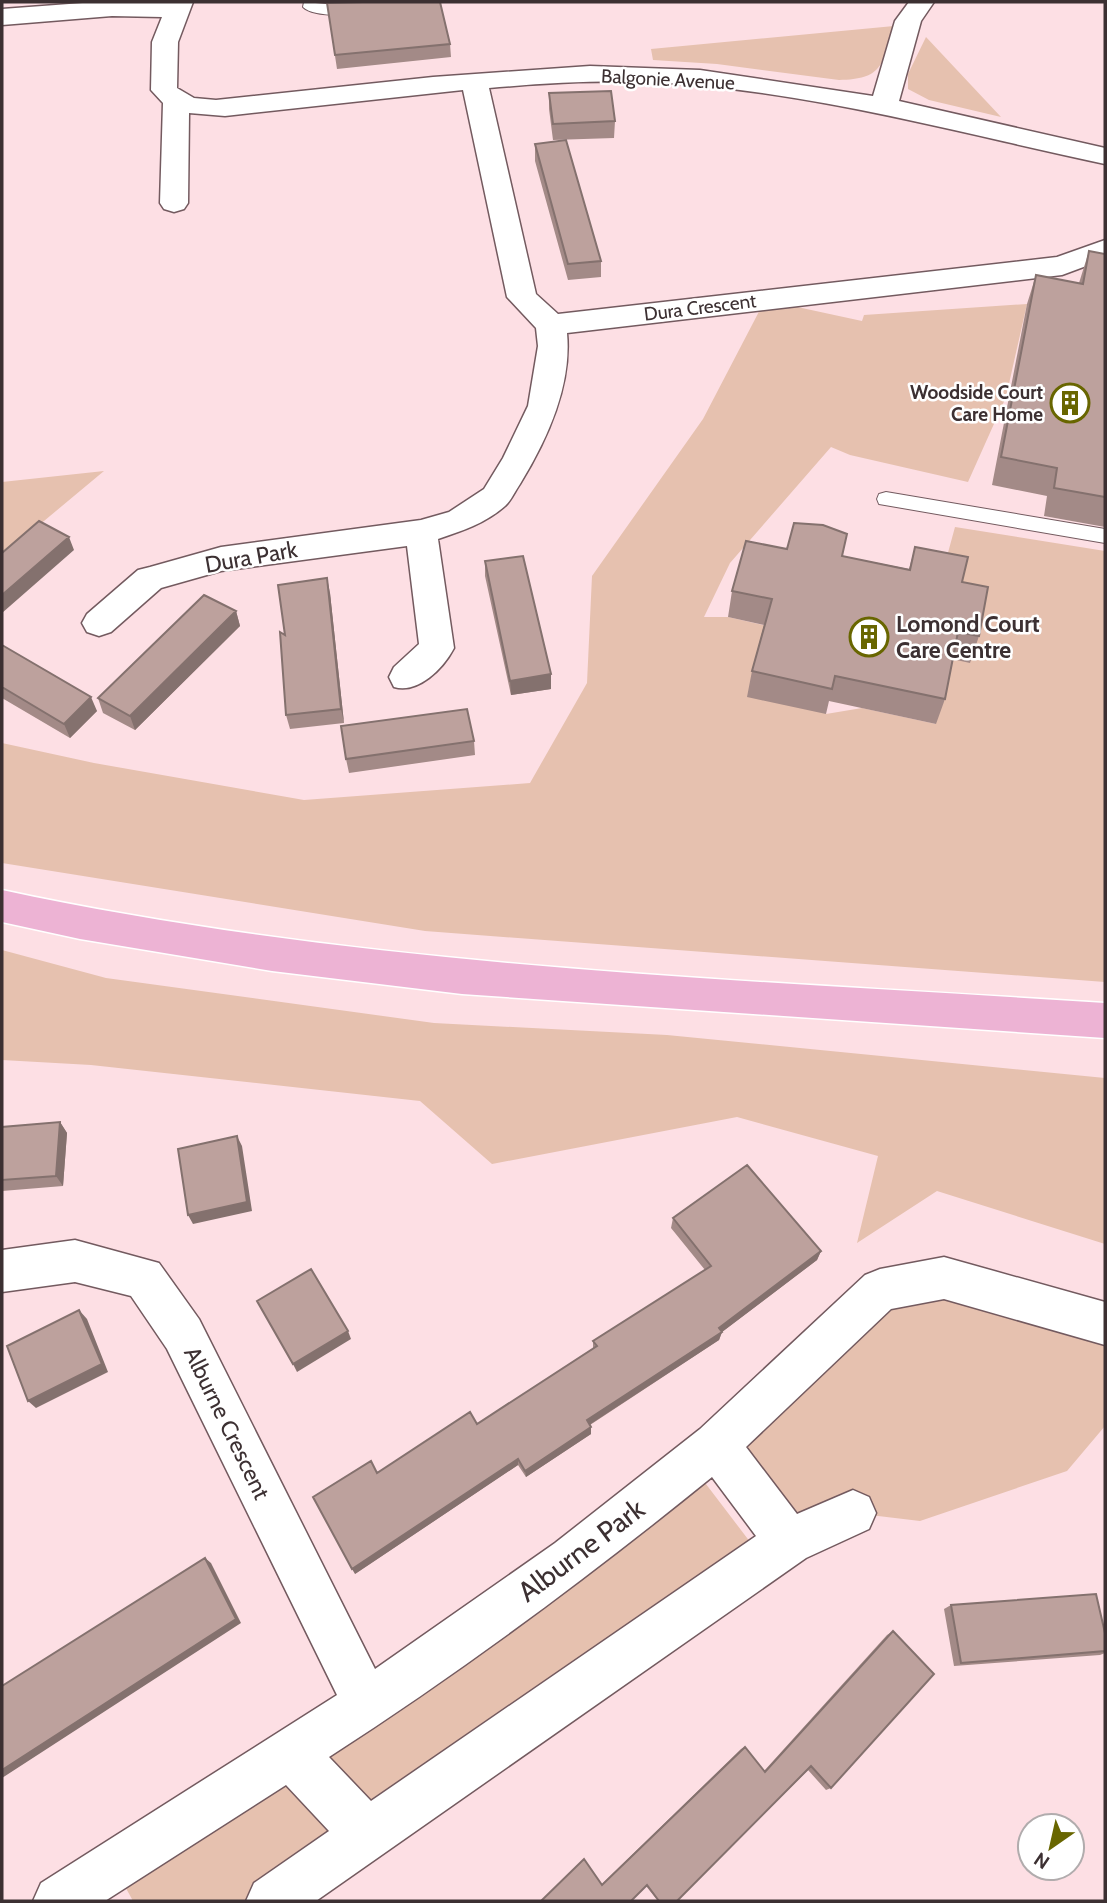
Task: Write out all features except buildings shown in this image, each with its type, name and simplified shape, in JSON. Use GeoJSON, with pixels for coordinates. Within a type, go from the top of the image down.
{"type":"FeatureCollection","features":[{"type":"Feature","properties":{"kind":"main road"},"geometry":{"type":"LineString","coordinates":[[2,906],[80,923],[272,954],[462,977],[1105,1021]]}},
{"type":"Feature","properties":{"kind":"street"},"geometry":{"type":"LineString","coordinates":[[884,106],[908,21],[922,2]]}},
{"type":"Feature","properties":{"kind":"street"},"geometry":{"type":"LineString","coordinates":[[2,18],[112,8],[179,6],[165,42],[162,76],[164,90],[176,102],[174,203]]}},
{"type":"Feature","properties":{"kind":"street","name":"Balgonie Avenue"},"geometry":{"type":"LineString","coordinates":[[176,102],[196,108],[225,108],[474,81],[644,74],[702,78],[794,90],[884,106],[1105,156]]}},
{"type":"Feature","properties":{"kind":"street"},"geometry":{"type":"LineString","coordinates":[[474,81],[522,297],[551,326]]}},
{"type":"Feature","properties":{"kind":"street","name":"Dura Crescent"},"geometry":{"type":"LineString","coordinates":[[551,326],[1062,266],[1105,249]]}},
{"type":"Feature","properties":{"kind":"street","name":"Dura Park"},"geometry":{"type":"LineString","coordinates":[[99,623],[150,579],[221,559],[421,532],[460,520],[495,497],[518,461],[543,406],[554,346],[551,326]]}},
{"type":"Feature","properties":{"kind":"street"},"geometry":{"type":"LineString","coordinates":[[406,677],[437,649],[421,532]]}},
{"type":"Feature","properties":{"kind":"street","name":"Alburne Crescent"},"geometry":{"type":"LineString","coordinates":[[2,1271],[75,1261],[144,1278],[183,1335],[367,1704]]}},
{"type":"Feature","properties":{"kind":"street","name":"Alburne Park"},"geometry":{"type":"LineString","coordinates":[[59,1901],[367,1704],[572,1560],[716,1446],[880,1290],[944,1279],[1105,1324]]}},
{"type":"Feature","properties":{"kind":"street"},"geometry":{"type":"LineString","coordinates":[[716,1446],[789,1541]]}},
{"type":"Feature","properties":{"kind":"street"},"geometry":{"type":"LineString","coordinates":[[272,1901],[789,1541],[853,1513]]}},
{"type":"Feature","properties":{"kind":"street"},"geometry":{"type":"LineString","coordinates":[[291,1753],[368,1835]]}},
{"type":"Feature","properties":{"kind":"lane"},"geometry":{"type":"LineString","coordinates":[[311,2],[310,7],[360,11],[413,2]]}},
{"type":"Feature","properties":{"kind":"lane"},"geometry":{"type":"LineString","coordinates":[[886,499],[1105,536]]}},
{"type":"Feature","properties":{"kind":"shaded area"},"geometry":{"type":"Polygon","coordinates":[[[894,26],[896,29],[878,68],[864,77],[853,79],[839,80],[717,64],[653,60],[651,49],[894,26]]]}},
{"type":"Feature","properties":{"kind":"shaded area"},"geometry":{"type":"Polygon","coordinates":[[[926,37],[1001,117],[929,100],[908,89],[908,74],[926,37]]]}},
{"type":"Feature","properties":{"kind":"shaded area"},"geometry":{"type":"Polygon","coordinates":[[[765,300],[862,321],[864,315],[1027,304],[1006,397],[968,482],[850,455],[831,447],[730,563],[704,617],[728,617],[767,626],[826,714],[862,708],[936,724],[940,582],[955,527],[1105,551],[1105,982],[425,931],[2,863],[2,743],[94,763],[304,800],[530,783],[587,683],[592,576],[703,419],[765,300]]]}},
{"type":"Feature","properties":{"kind":"shaded area"},"geometry":{"type":"Polygon","coordinates":[[[104,471],[2,556],[2,482],[104,471]]]}},
{"type":"Feature","properties":{"kind":"shaded area"},"geometry":{"type":"Polygon","coordinates":[[[2,950],[106,978],[434,1023],[667,1035],[1105,1078],[1105,1244],[937,1191],[857,1243],[878,1156],[737,1117],[492,1164],[420,1101],[91,1065],[2,1060],[2,950]]]}},
{"type":"Feature","properties":{"kind":"shaded area"},"geometry":{"type":"Polygon","coordinates":[[[944,1278],[1105,1324],[1105,1426],[1067,1471],[920,1521],[853,1513],[789,1541],[716,1445],[880,1290],[944,1278]]]}},
{"type":"Feature","properties":{"kind":"shaded area"},"geometry":{"type":"Polygon","coordinates":[[[693,1467],[760,1555],[257,1901],[133,1901],[116,1870],[693,1467]]]}},
{"type":"Feature","properties":{"kind":"place","name":"Woodside Court Care Home"},"geometry":{"type":"Point","coordinates":[1070,403]}},
{"type":"Feature","properties":{"kind":"place","name":"Lomond Court Care Centre"},"geometry":{"type":"Point","coordinates":[869,637]}}]}
